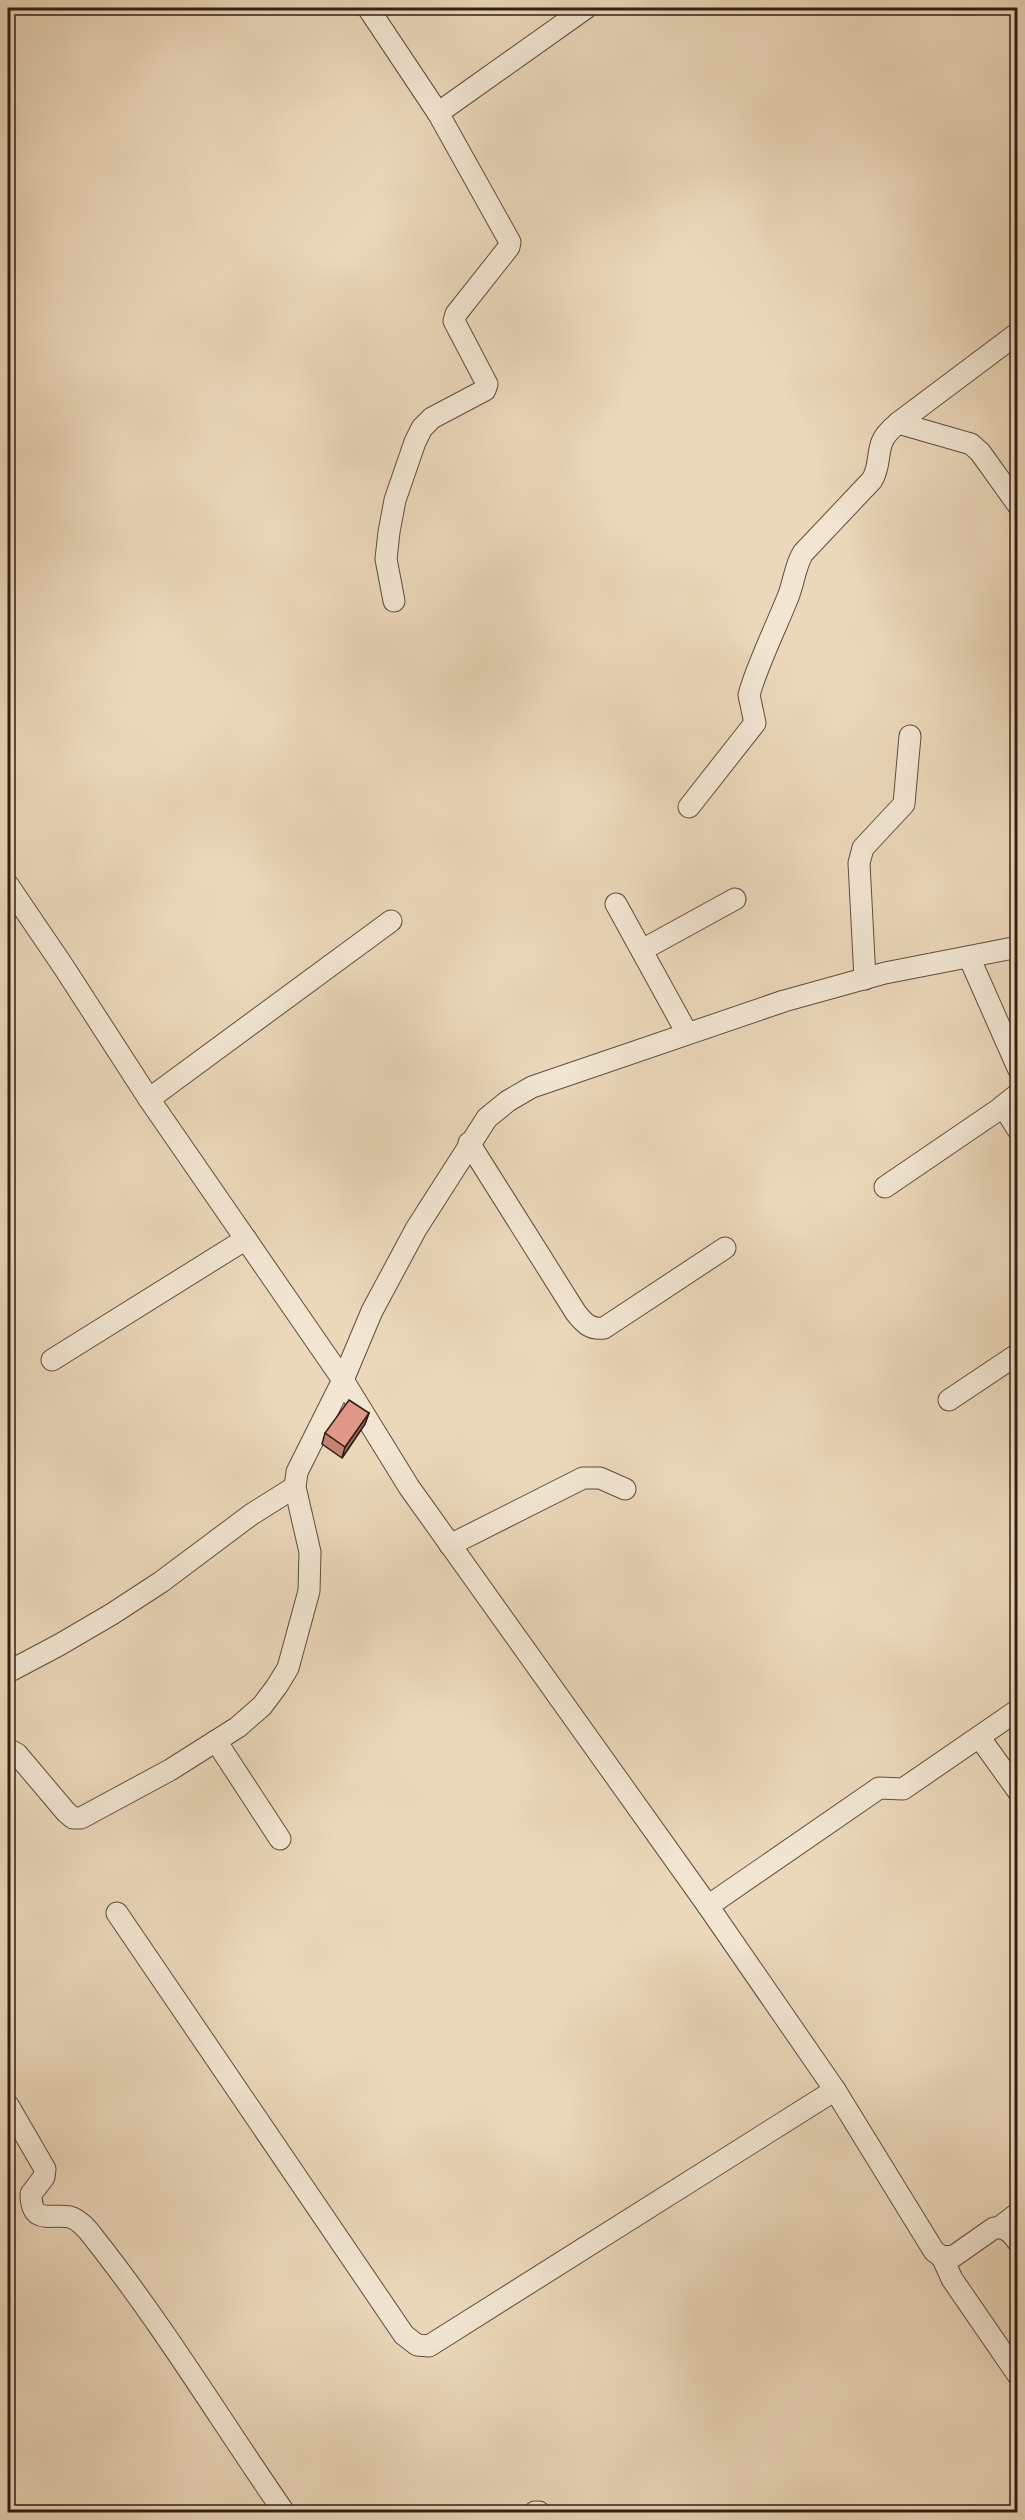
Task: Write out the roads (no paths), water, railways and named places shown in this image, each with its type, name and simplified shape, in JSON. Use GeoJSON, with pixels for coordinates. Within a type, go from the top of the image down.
{"type":"FeatureCollection","features":[{"type":"Feature","properties":{"kind":"street"},"geometry":{"type":"LineString","coordinates":[[368,8],[438,113],[510,242],[509,247],[456,314],[454,321],[487,384],[485,390],[432,418],[422,428],[395,500],[386,559],[394,601]]}},
{"type":"Feature","properties":{"kind":"street"},"geometry":{"type":"LineString","coordinates":[[438,113],[586,8]]}},
{"type":"Feature","properties":{"kind":"street"},"geometry":{"type":"LineString","coordinates":[[689,807],[755,723],[749,695],[751,688],[768,640],[788,596],[798,562],[812,541],[872,480],[877,472],[881,443],[898,423],[1017,333]]}},
{"type":"Feature","properties":{"kind":"street"},"geometry":{"type":"LineString","coordinates":[[898,423],[971,444],[980,452],[1017,505]]}},
{"type":"Feature","properties":{"kind":"street"},"geometry":{"type":"LineString","coordinates":[[865,979],[859,863],[867,842],[904,804],[910,736]]}},
{"type":"Feature","properties":{"kind":"street"},"geometry":{"type":"LineString","coordinates":[[8,885],[149,1099],[343,1380],[409,1487],[708,1906],[835,2090],[921,2233],[934,2251],[942,2257],[952,2279],[1017,2375]]}},
{"type":"Feature","properties":{"kind":"street"},"geometry":{"type":"LineString","coordinates":[[642,950],[735,899]]}},
{"type":"Feature","properties":{"kind":"street"},"geometry":{"type":"LineString","coordinates":[[616,903],[687,1033]]}},
{"type":"Feature","properties":{"kind":"street"},"geometry":{"type":"LineString","coordinates":[[149,1099],[391,921]]}},
{"type":"Feature","properties":{"kind":"street"},"geometry":{"type":"LineString","coordinates":[[8,1749],[17,1754],[66,1812],[73,1818],[81,1818],[170,1770],[238,1727],[262,1706],[288,1668],[309,1591],[310,1552],[295,1487],[297,1472],[305,1452],[343,1380],[383,1290],[416,1229],[487,1118],[508,1101],[532,1087],[784,1001],[865,979],[1017,947]]}},
{"type":"Feature","properties":{"kind":"street"},"geometry":{"type":"LineString","coordinates":[[969,957],[1017,1068]]}},
{"type":"Feature","properties":{"kind":"street"},"geometry":{"type":"LineString","coordinates":[[885,1187],[1010,1100],[1017,1130]]}},
{"type":"Feature","properties":{"kind":"street"},"geometry":{"type":"LineString","coordinates":[[470,1143],[576,1313],[587,1326],[596,1329],[604,1328],[725,1248]]}},
{"type":"Feature","properties":{"kind":"street"},"geometry":{"type":"LineString","coordinates":[[52,1360],[246,1239]]}},
{"type":"Feature","properties":{"kind":"street"},"geometry":{"type":"LineString","coordinates":[[949,1400],[1017,1354]]}},
{"type":"Feature","properties":{"kind":"street"},"geometry":{"type":"LineString","coordinates":[[450,1545],[583,1478],[600,1478],[625,1489]]}},
{"type":"Feature","properties":{"kind":"street"},"geometry":{"type":"LineString","coordinates":[[8,1672],[112,1614],[161,1582],[252,1514],[295,1487]]}},
{"type":"Feature","properties":{"kind":"street"},"geometry":{"type":"LineString","coordinates":[[708,1906],[879,1788],[903,1789],[980,1738],[1017,1710]]}},
{"type":"Feature","properties":{"kind":"street"},"geometry":{"type":"LineString","coordinates":[[980,1738],[1017,1791]]}},
{"type":"Feature","properties":{"kind":"street"},"geometry":{"type":"LineString","coordinates":[[216,1741],[280,1839]]}},
{"type":"Feature","properties":{"kind":"street"},"geometry":{"type":"LineString","coordinates":[[117,1913],[404,2335],[417,2345],[429,2346],[835,2090]]}},
{"type":"Feature","properties":{"kind":"street"},"geometry":{"type":"LineString","coordinates":[[8,2106],[45,2169],[44,2176],[31,2194],[37,2212],[45,2218],[68,2216],[86,2229],[133,2287],[284,2512]]}},
{"type":"Feature","properties":{"kind":"street"},"geometry":{"type":"LineString","coordinates":[[942,2257],[954,2256],[1000,2227],[1017,2213]]}},
{"type":"Feature","properties":{"kind":"street"},"geometry":{"type":"LineString","coordinates":[[1000,2227],[1007,2230],[1017,2242]]}}]}
